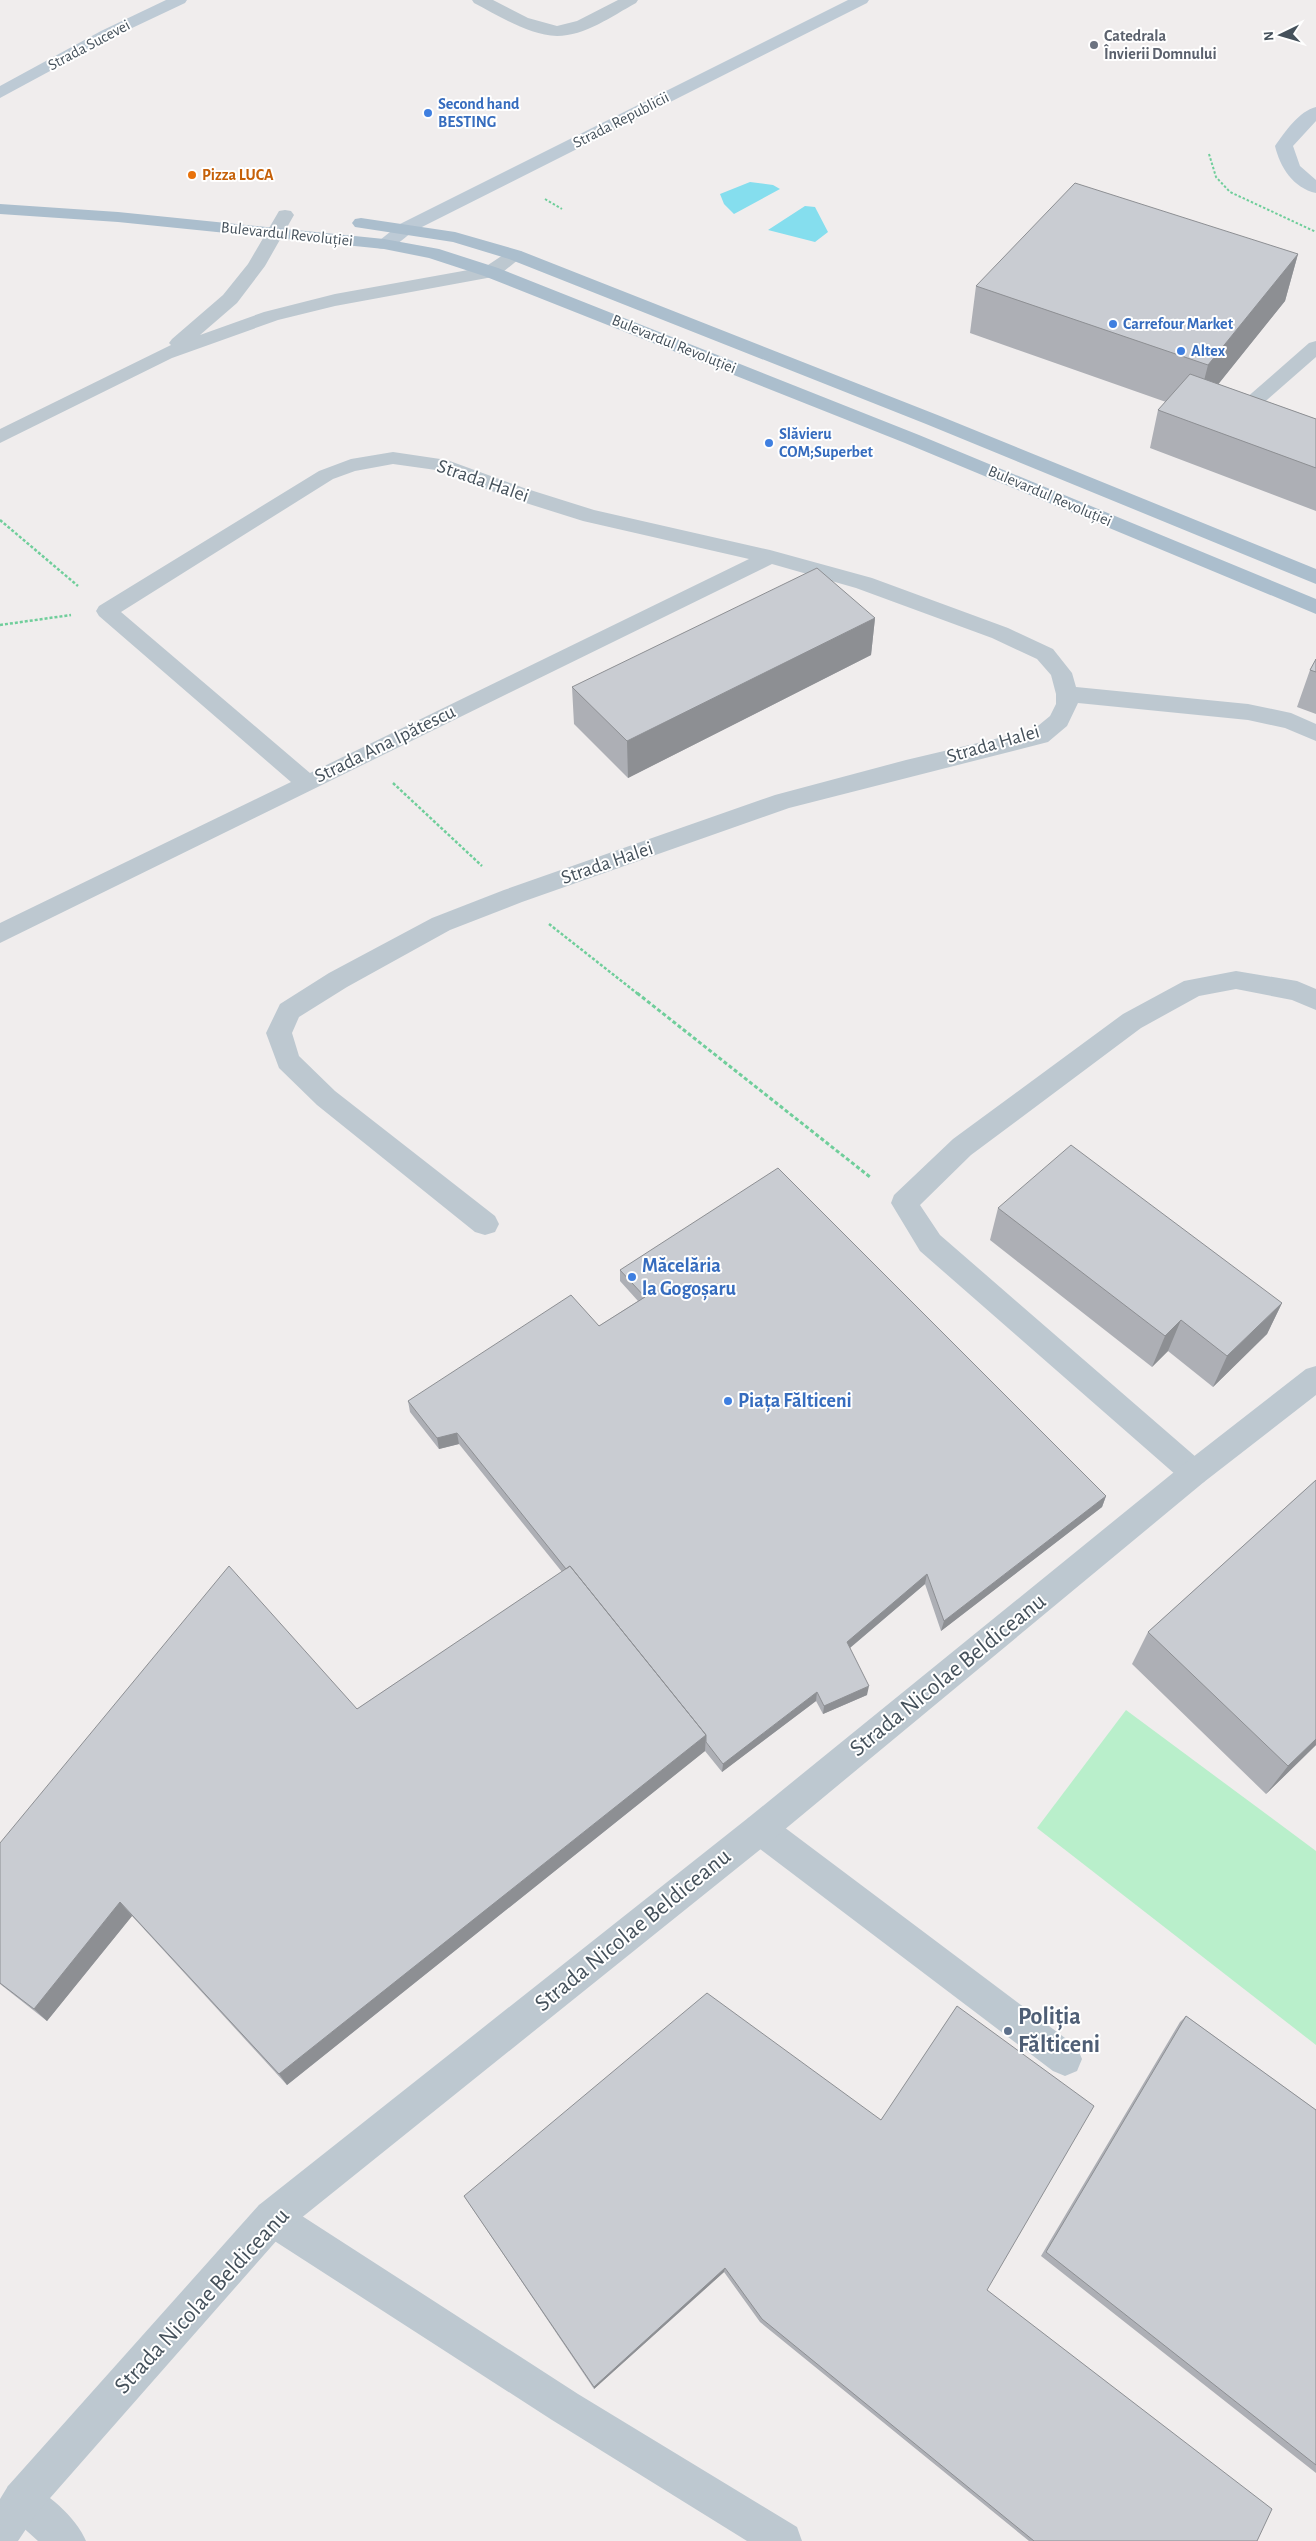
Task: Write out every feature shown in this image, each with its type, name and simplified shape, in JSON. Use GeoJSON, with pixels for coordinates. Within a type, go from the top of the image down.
{"type":"FeatureCollection","features":[{"type":"Feature","properties":{"kind":"main road","name":"Strada Sucevei"},"geometry":{"type":"LineString","coordinates":[[0,93],[107,34],[180,0]]}},
{"type":"Feature","properties":{"kind":"main road","name":"Strada Republicii"},"geometry":{"type":"LineString","coordinates":[[384,244],[406,228],[861,0]]}},
{"type":"Feature","properties":{"kind":"main road"},"geometry":{"type":"LineString","coordinates":[[1316,112],[1294,132],[1284,146],[1287,162],[1295,174],[1316,188]]}},
{"type":"Feature","properties":{"kind":"main road"},"geometry":{"type":"LineString","coordinates":[[0,192],[142,201]]}},
{"type":"Feature","properties":{"kind":"main road","name":"Bulevardul Revoluției"},"geometry":{"type":"LineString","coordinates":[[0,209],[118,217],[275,232],[384,244],[433,253],[491,272],[922,442],[1316,606]]}},
{"type":"Feature","properties":{"kind":"main road","name":"Bulevardul Revoluției"},"geometry":{"type":"LineString","coordinates":[[341,221],[406,228],[456,237],[515,255],[924,416],[1316,577]]}},
{"type":"Feature","properties":{"kind":"street"},"geometry":{"type":"LineString","coordinates":[[480,0],[546,30],[559,31],[572,29],[630,0]]}},
{"type":"Feature","properties":{"kind":"street"},"geometry":{"type":"LineString","coordinates":[[165,354],[230,299],[256,266],[285,215]]}},
{"type":"Feature","properties":{"kind":"street"},"geometry":{"type":"LineString","coordinates":[[0,437],[165,354],[271,316],[335,300],[491,272],[515,255]]}},
{"type":"Feature","properties":{"kind":"street"},"geometry":{"type":"LineString","coordinates":[[1244,410],[1316,347]]}},
{"type":"Feature","properties":{"kind":"street","name":"Strada Halei"},"geometry":{"type":"LineString","coordinates":[[106,611],[326,475],[351,465],[393,458],[440,464],[517,493],[590,516],[770,557],[864,584],[1000,633],[1044,654],[1061,673],[1067,694],[1066,704],[1059,721],[1040,736],[906,768],[783,801],[513,896],[441,924],[338,980],[289,1011],[279,1033],[288,1061],[326,1098],[485,1224]]}},
{"type":"Feature","properties":{"kind":"street","name":"Strada Ana Ipătescu"},"geometry":{"type":"LineString","coordinates":[[0,934],[306,782],[770,557]]}},
{"type":"Feature","properties":{"kind":"street"},"geometry":{"type":"LineString","coordinates":[[106,611],[306,782]]}},
{"type":"Feature","properties":{"kind":"street"},"geometry":{"type":"LineString","coordinates":[[1067,694],[1248,712],[1291,721],[1316,733]]}},
{"type":"Feature","properties":{"kind":"street"},"geometry":{"type":"LineString","coordinates":[[1194,1473],[930,1243],[904,1204],[962,1147],[1132,1021],[1192,988],[1236,980],[1297,991],[1316,1000]]}},
{"type":"Feature","properties":{"kind":"street","name":"Strada Nicolae Beldiceanu"},"geometry":{"type":"LineString","coordinates":[[0,2534],[22,2500],[272,2218],[760,1829],[1194,1473],[1316,1378]]}},
{"type":"Feature","properties":{"kind":"street"},"geometry":{"type":"LineString","coordinates":[[760,1829],[1065,2059]]}},
{"type":"Feature","properties":{"kind":"street"},"geometry":{"type":"LineString","coordinates":[[272,2218],[565,2407],[783,2541]]}},
{"type":"Feature","properties":{"kind":"street"},"geometry":{"type":"LineString","coordinates":[[22,2500],[67,2541]]}},
{"type":"Feature","properties":{"kind":"path"},"geometry":{"type":"LineString","coordinates":[[1209,154],[1216,177],[1230,192],[1316,232]]}},
{"type":"Feature","properties":{"kind":"path"},"geometry":{"type":"LineString","coordinates":[[0,520],[106,611]]}},
{"type":"Feature","properties":{"kind":"path"},"geometry":{"type":"LineString","coordinates":[[0,625],[106,611]]}},
{"type":"Feature","properties":{"kind":"path"},"geometry":{"type":"LineString","coordinates":[[364,755],[513,896],[904,1204]]}},
{"type":"Feature","properties":{"kind":"green space"},"geometry":{"type":"Polygon","coordinates":[[[1126,1710],[1316,1851],[1316,2045],[1037,1828],[1126,1710]]]}},
{"type":"Feature","properties":{"kind":"water"},"geometry":{"type":"Polygon","coordinates":[[[750,182],[773,185],[780,189],[734,214],[724,204],[720,194],[750,182]]]}},
{"type":"Feature","properties":{"kind":"water"},"geometry":{"type":"Polygon","coordinates":[[[805,206],[815,207],[828,232],[815,242],[768,230],[805,206]]]}},
{"type":"Feature","properties":{"kind":"building"},"geometry":{"type":"Polygon","coordinates":[[[1075,183],[1298,254],[1208,365],[976,286],[1075,183]]]}},
{"type":"Feature","properties":{"kind":"building"},"geometry":{"type":"Polygon","coordinates":[[[1190,374],[1316,419],[1316,468],[1158,410],[1190,374]]]}},
{"type":"Feature","properties":{"kind":"building"},"geometry":{"type":"Polygon","coordinates":[[[817,568],[875,618],[627,741],[572,687],[817,568]]]}},
{"type":"Feature","properties":{"kind":"building"},"geometry":{"type":"Polygon","coordinates":[[[1316,659],[1316,672],[1310,670],[1316,659]]]}},
{"type":"Feature","properties":{"kind":"building"},"geometry":{"type":"Polygon","coordinates":[[[1071,1145],[1282,1303],[1227,1356],[1181,1320],[1165,1336],[998,1208],[1071,1145]]]}},
{"type":"Feature","properties":{"kind":"building"},"geometry":{"type":"Polygon","coordinates":[[[778,1168],[1106,1496],[944,1621],[927,1574],[847,1642],[869,1686],[824,1706],[817,1692],[723,1764],[706,1742],[706,1735],[570,1566],[566,1569],[457,1433],[437,1438],[408,1401],[571,1295],[599,1326],[645,1297],[620,1270],[778,1168]]]}},
{"type":"Feature","properties":{"kind":"building"},"geometry":{"type":"Polygon","coordinates":[[[1316,1480],[1316,1739],[1288,1766],[1148,1632],[1316,1480]]]}},
{"type":"Feature","properties":{"kind":"building"},"geometry":{"type":"Polygon","coordinates":[[[229,1566],[357,1709],[570,1566],[706,1735],[279,2074],[120,1902],[34,2009],[0,1983],[0,1843],[229,1566]]]}},
{"type":"Feature","properties":{"kind":"building"},"geometry":{"type":"Polygon","coordinates":[[[707,1993],[881,2120],[957,2006],[1094,2106],[987,2290],[1272,2509],[1257,2541],[1034,2541],[762,2319],[725,2268],[594,2387],[464,2196],[707,1993]]]}},
{"type":"Feature","properties":{"kind":"building"},"geometry":{"type":"Polygon","coordinates":[[[1186,2016],[1316,2110],[1316,2465],[1046,2252],[1186,2016]]]}},
{"type":"Feature","properties":{"kind":"place","name":"Catedrala Învierii Domnului"},"geometry":{"type":"Point","coordinates":[1094,45]}},
{"type":"Feature","properties":{"kind":"place","name":"Second hand BESTING"},"geometry":{"type":"Point","coordinates":[428,113]}},
{"type":"Feature","properties":{"kind":"place","name":"Pizza LUCA"},"geometry":{"type":"Point","coordinates":[192,175]}},
{"type":"Feature","properties":{"kind":"place","name":"Carrefour Market"},"geometry":{"type":"Point","coordinates":[1113,324]}},
{"type":"Feature","properties":{"kind":"place","name":"Altex"},"geometry":{"type":"Point","coordinates":[1181,351]}},
{"type":"Feature","properties":{"kind":"place","name":"Slăvieru COM;Superbet"},"geometry":{"type":"Point","coordinates":[769,443]}},
{"type":"Feature","properties":{"kind":"place","name":"Măcelăria la Gogoșaru"},"geometry":{"type":"Point","coordinates":[632,1277]}},
{"type":"Feature","properties":{"kind":"place","name":"Piața Fălticeni"},"geometry":{"type":"Point","coordinates":[728,1401]}},
{"type":"Feature","properties":{"kind":"place","name":"Poliția Fălticeni"},"geometry":{"type":"Point","coordinates":[1008,2031]}}]}
